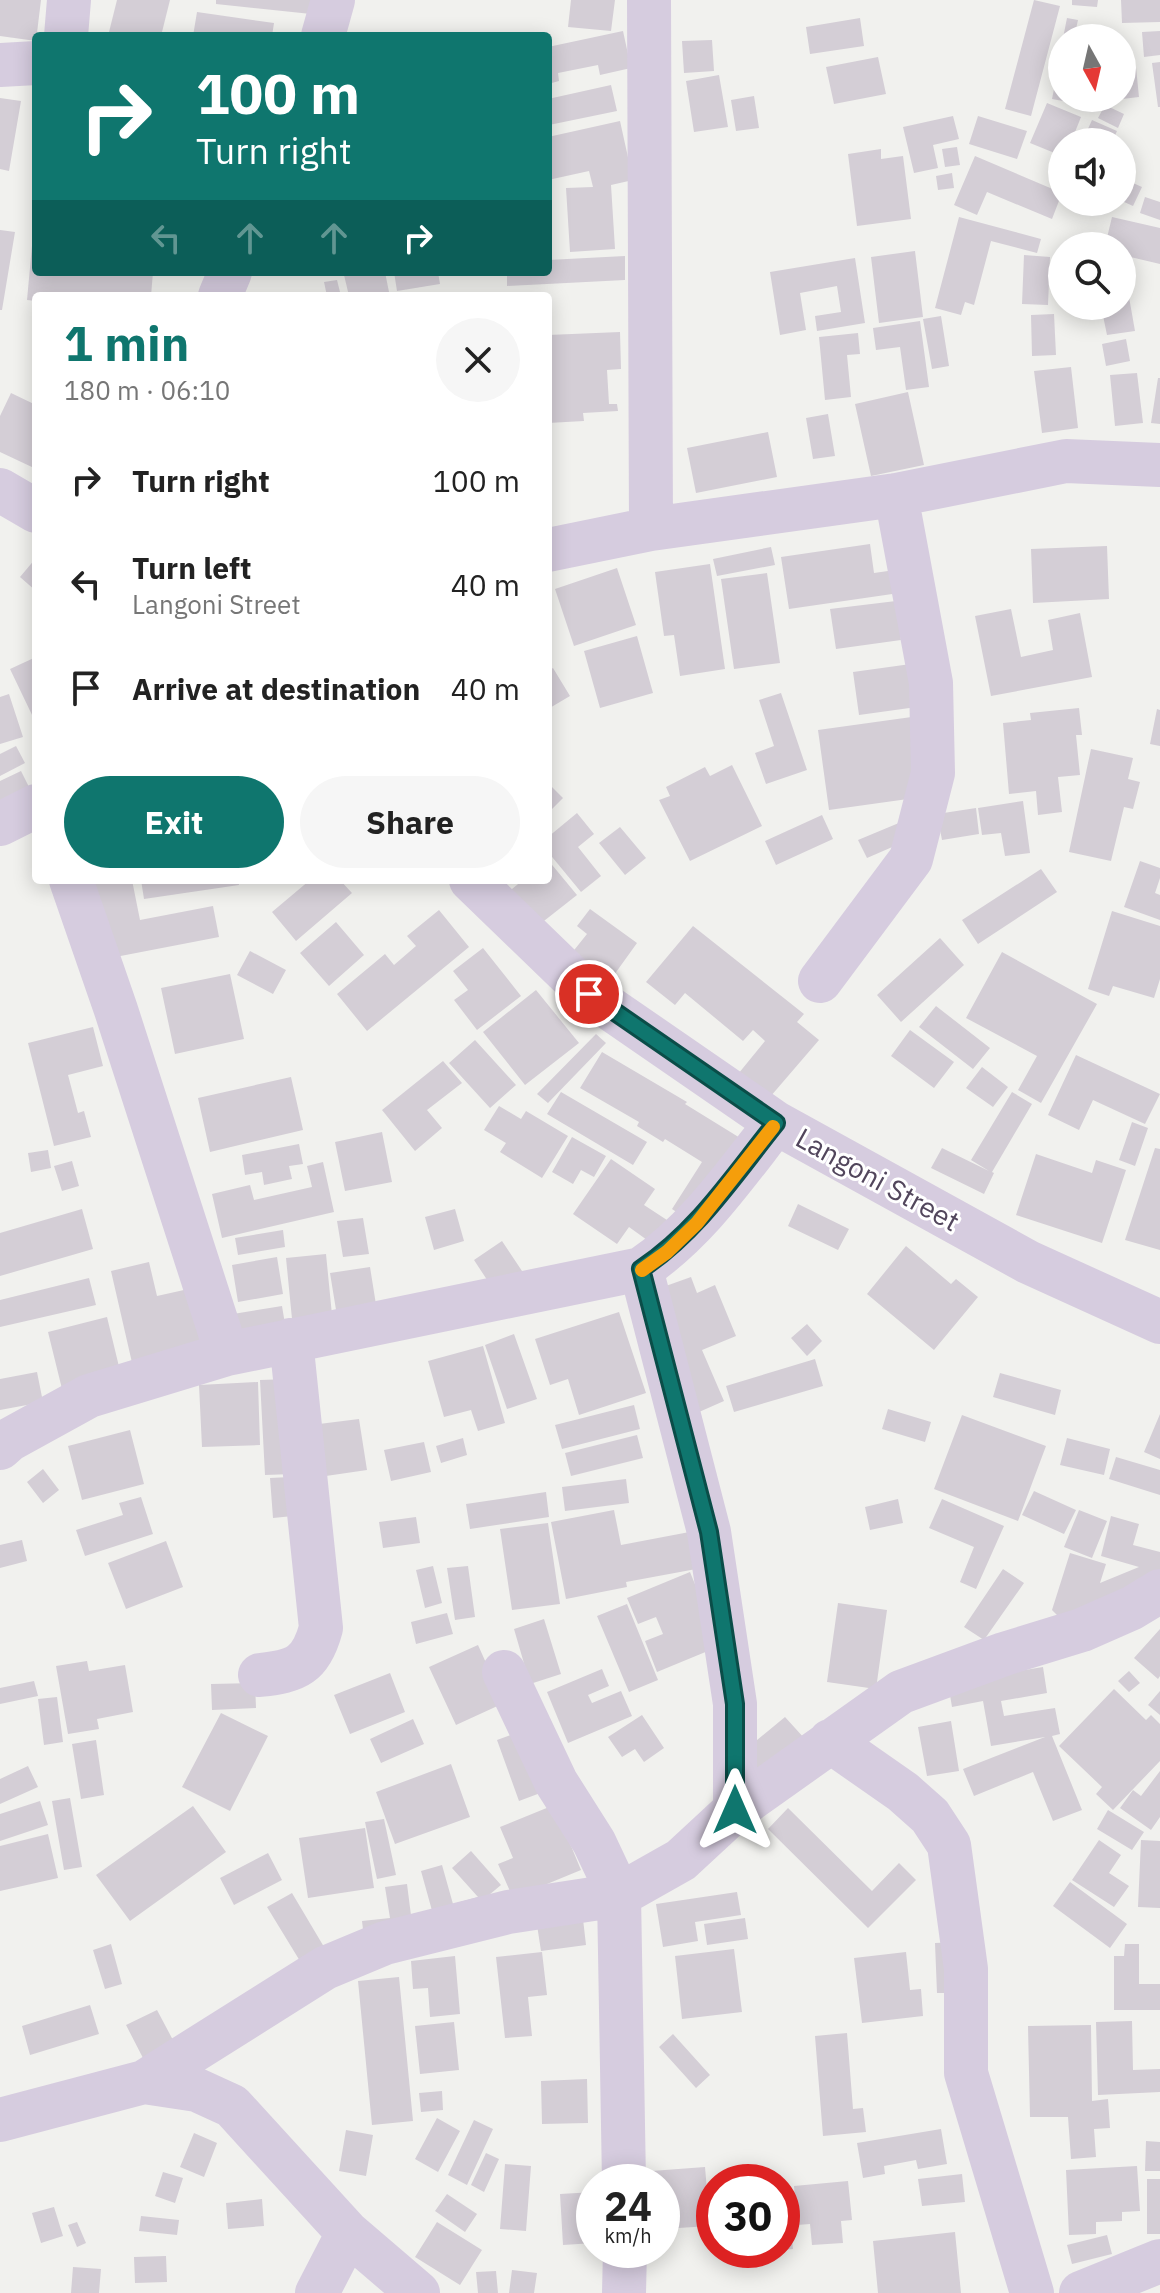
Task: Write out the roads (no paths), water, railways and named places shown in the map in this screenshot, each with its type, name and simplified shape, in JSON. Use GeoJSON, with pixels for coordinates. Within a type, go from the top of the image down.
{"type":"FeatureCollection","features":[{"type":"Feature","properties":{"kind":"street"},"geometry":{"type":"LineString","coordinates":[[66,32],[69,0]]}},
{"type":"Feature","properties":{"kind":"street"},"geometry":{"type":"LineString","coordinates":[[324,32],[333,0]]}},
{"type":"Feature","properties":{"kind":"street"},"geometry":{"type":"LineString","coordinates":[[649,0],[651,529]]}},
{"type":"Feature","properties":{"kind":"street"},"geometry":{"type":"LineString","coordinates":[[0,65],[32,63]]}},
{"type":"Feature","properties":{"kind":"street"},"geometry":{"type":"LineString","coordinates":[[552,549],[651,529],[896,495],[1066,461],[1160,465]]}},
{"type":"Feature","properties":{"kind":"street"},"geometry":{"type":"LineString","coordinates":[[0,490],[32,509]]}},
{"type":"Feature","properties":{"kind":"street"},"geometry":{"type":"LineString","coordinates":[[820,981],[911,859],[933,773],[931,683],[896,495]]}},
{"type":"Feature","properties":{"kind":"street"},"geometry":{"type":"LineString","coordinates":[[0,824],[32,808]]}},
{"type":"Feature","properties":{"kind":"street"},"geometry":{"type":"LineString","coordinates":[[72,884],[227,1354]]}},
{"type":"Feature","properties":{"kind":"street","name":"Langoni Street"},"geometry":{"type":"LineString","coordinates":[[475,884],[589,994],[776,1123],[1028,1262],[1160,1322]]}},
{"type":"Feature","properties":{"kind":"street"},"geometry":{"type":"LineString","coordinates":[[0,1448],[89,1396],[227,1354],[641,1269],[667,1252],[697,1223],[776,1123]]}},
{"type":"Feature","properties":{"kind":"street"},"geometry":{"type":"LineString","coordinates":[[641,1269],[709,1532],[735,1704],[735,1810]]}},
{"type":"Feature","properties":{"kind":"street"},"geometry":{"type":"LineString","coordinates":[[260,1675],[289,1672],[314,1652],[321,1628],[291,1340]]}},
{"type":"Feature","properties":{"kind":"street"},"geometry":{"type":"LineString","coordinates":[[0,2120],[144,2082],[325,1968],[385,1943],[508,1912],[619,1895],[681,1860],[735,1810],[901,1692],[1004,1654],[1082,1630],[1132,1608],[1160,1591]]}},
{"type":"Feature","properties":{"kind":"street"},"geometry":{"type":"LineString","coordinates":[[504,1672],[556,1782],[594,1842],[619,1895],[624,2164]]}},
{"type":"Feature","properties":{"kind":"street"},"geometry":{"type":"LineString","coordinates":[[830,1741],[903,1792],[930,1816],[949,1845],[966,1969],[966,2073],[1032,2293]]}},
{"type":"Feature","properties":{"kind":"street"},"geometry":{"type":"LineString","coordinates":[[144,2082],[197,2090],[232,2106],[348,2233],[418,2293]]}},
{"type":"Feature","properties":{"kind":"street"},"geometry":{"type":"LineString","coordinates":[[317,2293],[348,2233]]}},
{"type":"Feature","properties":{"kind":"street"},"geometry":{"type":"LineString","coordinates":[[1081,2293],[1160,2261]]}},
{"type":"Feature","properties":{"kind":"street"},"geometry":{"type":"LineString","coordinates":[[624,2293],[625,2268]]}}]}
